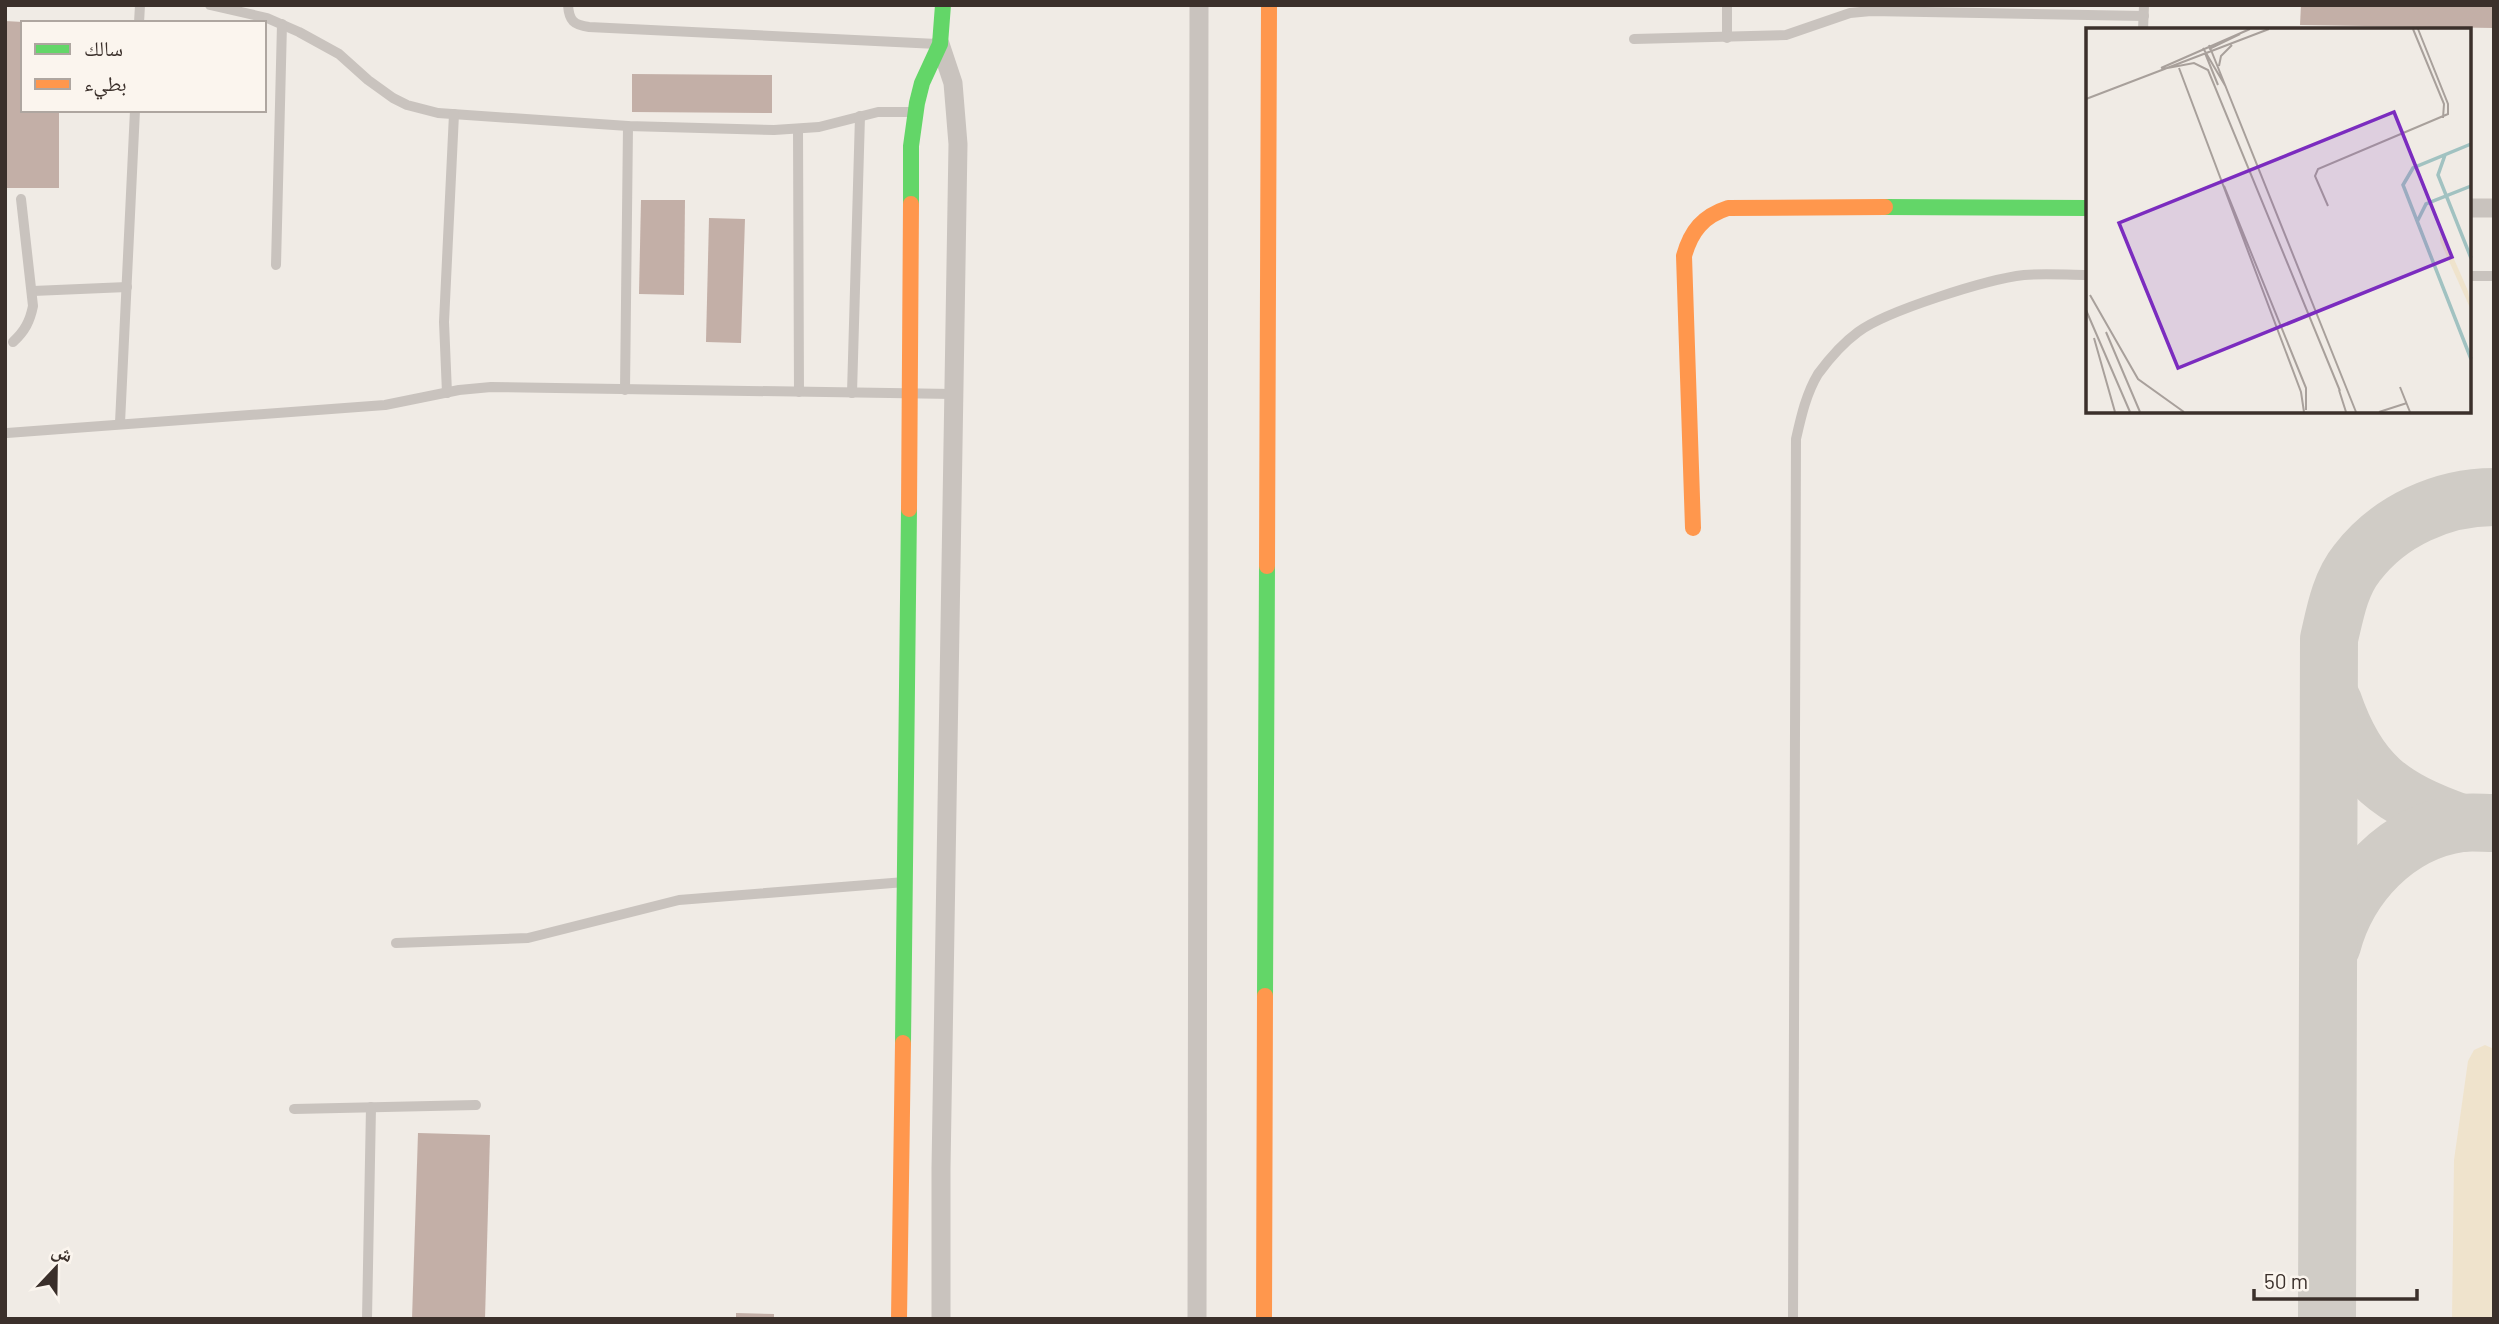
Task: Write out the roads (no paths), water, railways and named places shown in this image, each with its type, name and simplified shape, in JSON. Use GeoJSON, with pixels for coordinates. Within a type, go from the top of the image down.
{"type":"FeatureCollection","features":[{"type":"Feature","properties":{"kind":"street"},"geometry":{"type":"LineString","coordinates":[[899,1319],[906,882],[911,146],[922,83],[940,44],[943,5]]}},
{"type":"Feature","properties":{"kind":"street"},"geometry":{"type":"LineString","coordinates":[[1197,1319],[1199,5]]}},
{"type":"Feature","properties":{"kind":"street"},"geometry":{"type":"LineString","coordinates":[[1264,1319],[1269,5]]}},
{"type":"Feature","properties":{"kind":"street"},"geometry":{"type":"LineString","coordinates":[[940,44],[953,83],[958,123],[941,1169],[942,1319]]}},
{"type":"Feature","properties":{"kind":"street"},"geometry":{"type":"LineString","coordinates":[[1693,528],[1684,256],[1690,235],[1706,218],[1716,211],[1740,207],[2086,208]]}},
{"type":"Feature","properties":{"kind":"street"},"geometry":{"type":"LineString","coordinates":[[2471,208],[2494,208]]}},
{"type":"Feature","properties":{"kind":"lane"},"geometry":{"type":"LineString","coordinates":[[210,5],[282,24],[340,54],[368,80],[393,98],[422,110],[628,126],[798,130],[893,111],[915,113]]}},
{"type":"Feature","properties":{"kind":"lane"},"geometry":{"type":"LineString","coordinates":[[266,5],[267,18]]}},
{"type":"Feature","properties":{"kind":"lane"},"geometry":{"type":"LineString","coordinates":[[568,5],[568,16],[578,26],[940,44]]}},
{"type":"Feature","properties":{"kind":"lane"},"geometry":{"type":"LineString","coordinates":[[1727,5],[1727,38]]}},
{"type":"Feature","properties":{"kind":"lane"},"geometry":{"type":"LineString","coordinates":[[1634,40],[1786,35],[1850,9],[2144,11]]}},
{"type":"Feature","properties":{"kind":"lane"},"geometry":{"type":"LineString","coordinates":[[276,265],[282,24]]}},
{"type":"Feature","properties":{"kind":"lane"},"geometry":{"type":"LineString","coordinates":[[120,423],[135,112]]}},
{"type":"Feature","properties":{"kind":"lane"},"geometry":{"type":"LineString","coordinates":[[447,393],[444,297],[454,114]]}},
{"type":"Feature","properties":{"kind":"lane"},"geometry":{"type":"LineString","coordinates":[[852,393],[860,116]]}},
{"type":"Feature","properties":{"kind":"lane"},"geometry":{"type":"LineString","coordinates":[[625,390],[628,126]]}},
{"type":"Feature","properties":{"kind":"lane"},"geometry":{"type":"LineString","coordinates":[[798,130],[799,392]]}},
{"type":"Feature","properties":{"kind":"lane"},"geometry":{"type":"LineString","coordinates":[[13,342],[30,320],[33,291],[21,199]]}},
{"type":"Feature","properties":{"kind":"lane"},"geometry":{"type":"LineString","coordinates":[[1793,1319],[1796,439],[1804,406],[1818,376],[1839,349],[1860,331],[1891,314],[1996,281],[2024,275],[2086,275]]}},
{"type":"Feature","properties":{"kind":"lane"},"geometry":{"type":"LineString","coordinates":[[2471,276],[2494,276]]}},
{"type":"Feature","properties":{"kind":"lane"},"geometry":{"type":"LineString","coordinates":[[33,291],[127,287]]}},
{"type":"Feature","properties":{"kind":"lane"},"geometry":{"type":"LineString","coordinates":[[7,433],[385,405],[491,387],[953,394]]}},
{"type":"Feature","properties":{"kind":"lane"},"geometry":{"type":"LineString","coordinates":[[396,943],[528,938],[679,900],[906,882]]}},
{"type":"Feature","properties":{"kind":"lane"},"geometry":{"type":"LineString","coordinates":[[294,1109],[476,1105]]}},
{"type":"Feature","properties":{"kind":"lane"},"geometry":{"type":"LineString","coordinates":[[367,1319],[371,1107]]}}]}
